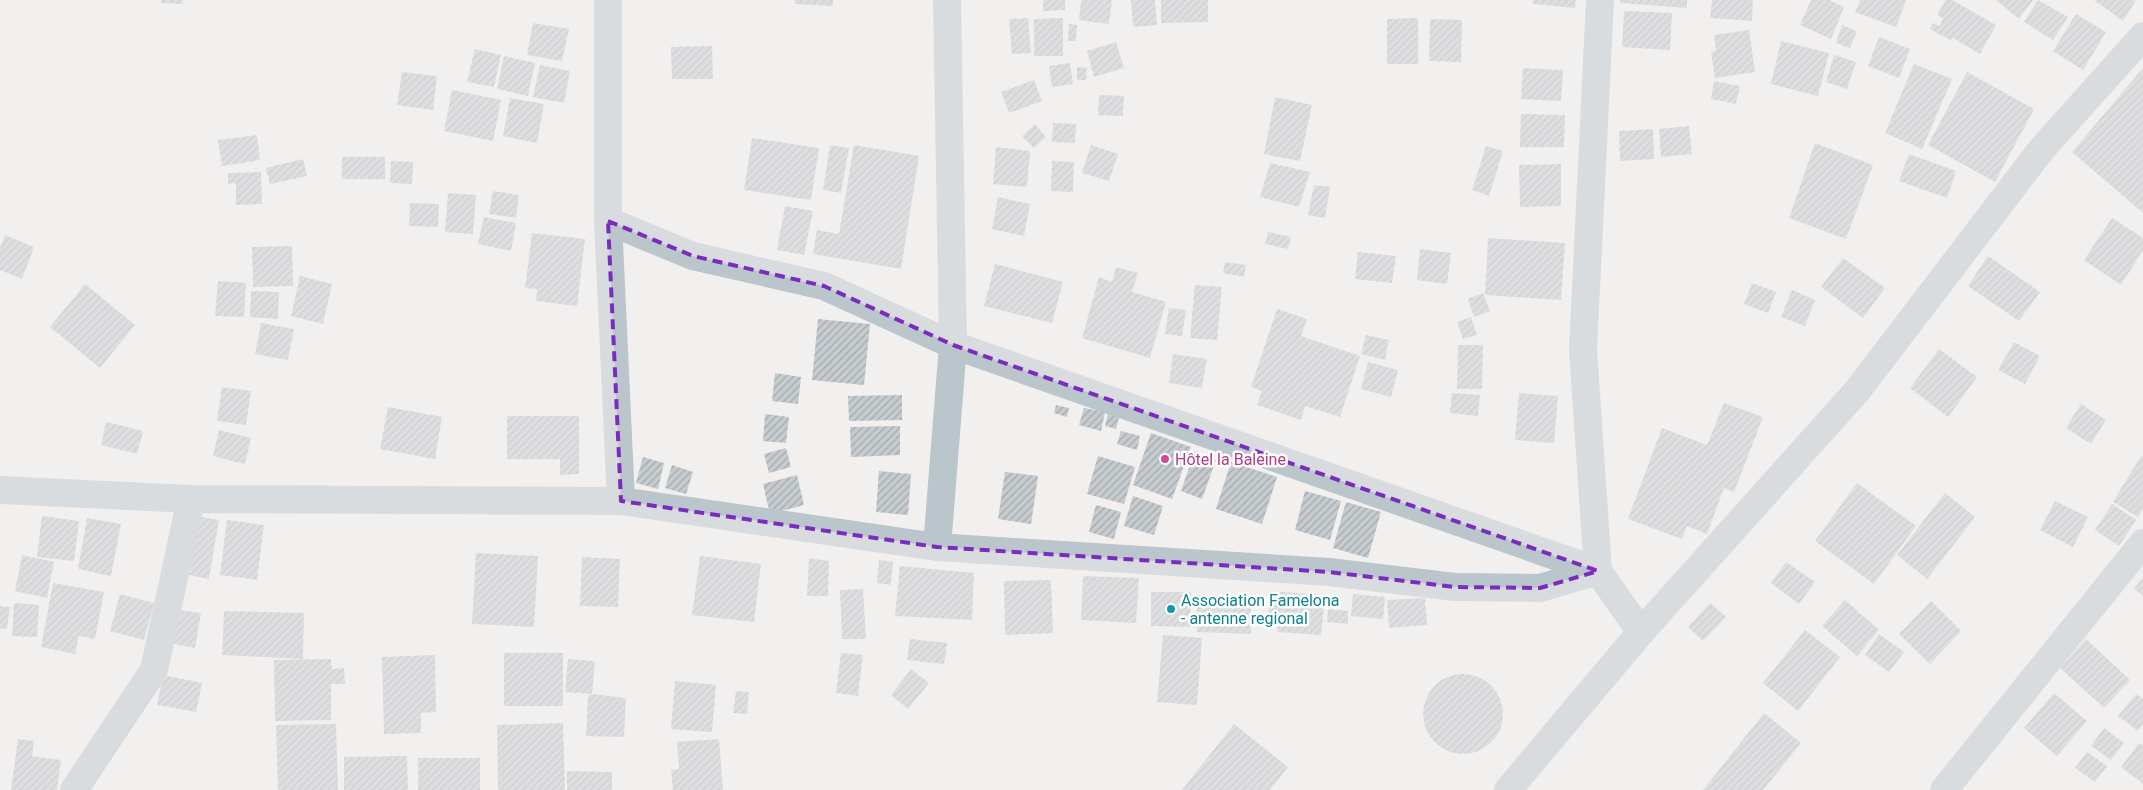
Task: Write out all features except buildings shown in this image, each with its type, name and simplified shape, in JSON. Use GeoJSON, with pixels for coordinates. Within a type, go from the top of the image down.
{"type":"FeatureCollection","features":[{"type":"Feature","properties":{"kind":"street"},"geometry":{"type":"LineString","coordinates":[[608,0],[608,221],[620,501]]}},
{"type":"Feature","properties":{"kind":"street"},"geometry":{"type":"LineString","coordinates":[[937,547],[953,345],[947,0]]}},
{"type":"Feature","properties":{"kind":"street"},"geometry":{"type":"LineString","coordinates":[[1600,0],[1583,350],[1598,572],[1641,632]]}},
{"type":"Feature","properties":{"kind":"street"},"geometry":{"type":"LineString","coordinates":[[1508,790],[1641,632],[1857,391],[2041,150],[2143,36]]}},
{"type":"Feature","properties":{"kind":"street"},"geometry":{"type":"LineString","coordinates":[[608,221],[693,256],[824,286],[953,345],[1598,572]]}},
{"type":"Feature","properties":{"kind":"street"},"geometry":{"type":"LineString","coordinates":[[0,490],[191,499],[620,501],[937,547],[1329,572],[1455,587],[1540,588],[1598,572]]}},
{"type":"Feature","properties":{"kind":"street"},"geometry":{"type":"LineString","coordinates":[[74,790],[154,670],[191,499]]}},
{"type":"Feature","properties":{"kind":"street"},"geometry":{"type":"LineString","coordinates":[[1944,790],[2143,543]]}},
{"type":"Feature","properties":{"kind":"highlighted area"},"geometry":{"type":"Polygon","coordinates":[[[608,221],[693,256],[824,286],[953,345],[1598,571],[1540,588],[1455,587],[1329,572],[937,547],[621,501],[608,221]]]}},
{"type":"Feature","properties":{"kind":"place","name":"Hôtel la Baleine"},"geometry":{"type":"Point","coordinates":[1165,459]}},
{"type":"Feature","properties":{"kind":"place","name":"Association Famelona - antenne regional"},"geometry":{"type":"Point","coordinates":[1171,609]}}]}
